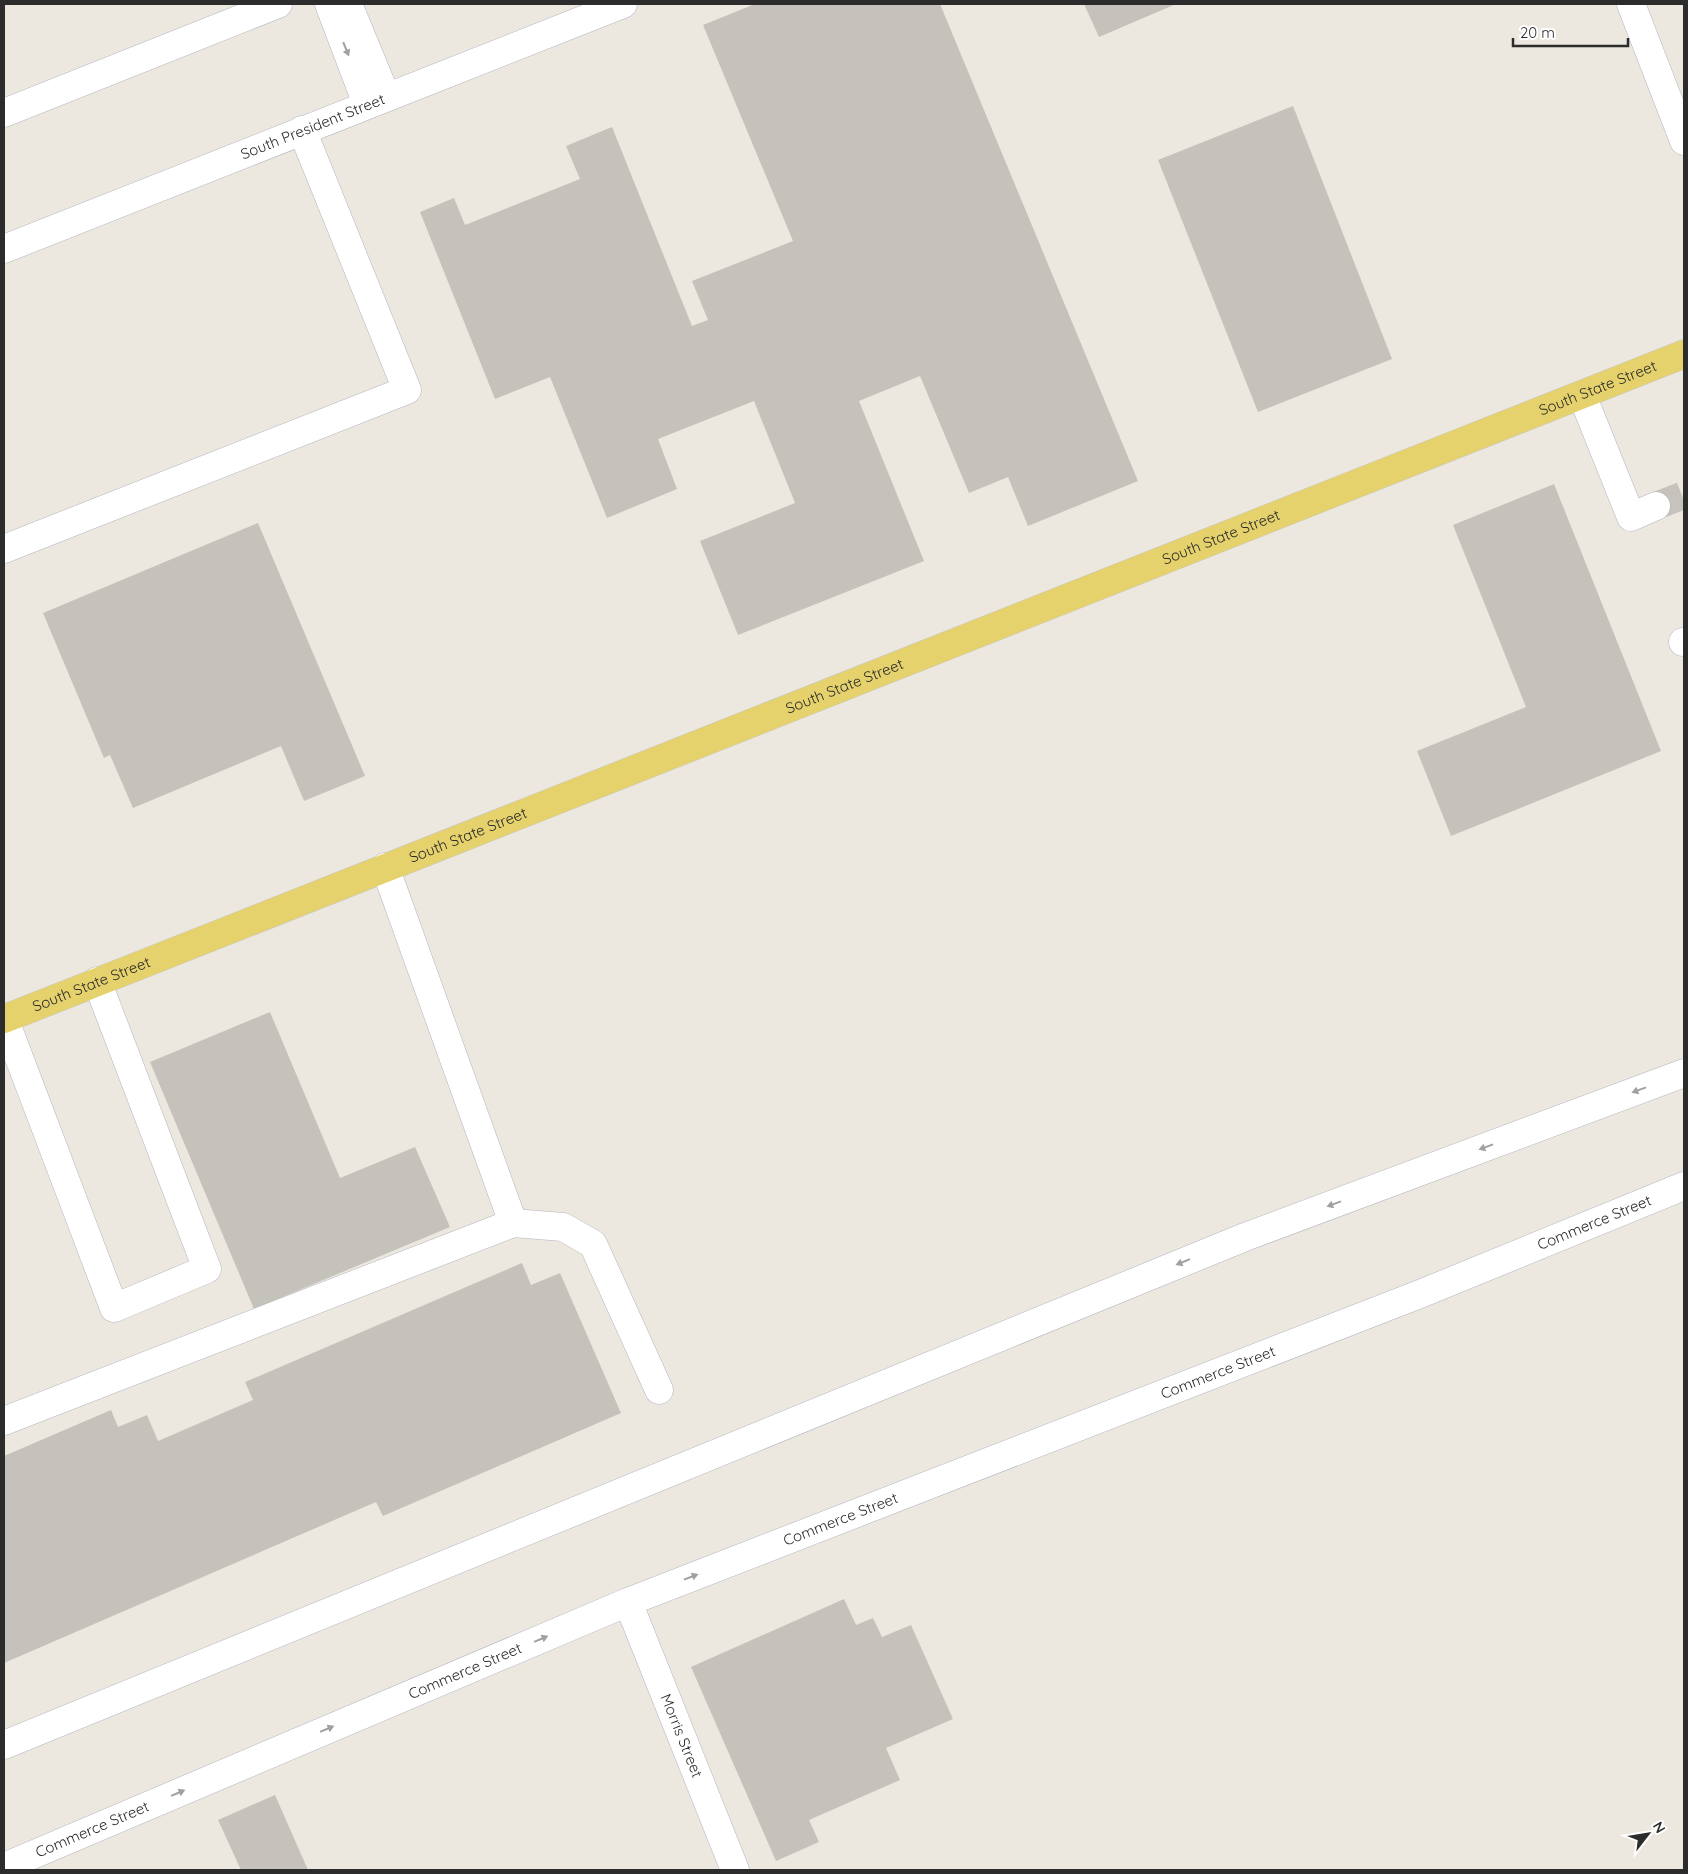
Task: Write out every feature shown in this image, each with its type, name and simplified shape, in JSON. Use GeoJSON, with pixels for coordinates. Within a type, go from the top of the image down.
{"type":"FeatureCollection","features":[{"type":"Feature","properties":{"kind":"main road","name":"South State Street"},"geometry":{"type":"LineString","coordinates":[[4,1018],[1582,394],[1683,358]]}},
{"type":"Feature","properties":{"kind":"street"},"geometry":{"type":"LineString","coordinates":[[4,112],[278,4]]}},
{"type":"Feature","properties":{"kind":"street"},"geometry":{"type":"LineString","coordinates":[[329,4],[376,100]]}},
{"type":"Feature","properties":{"kind":"street"},"geometry":{"type":"LineString","coordinates":[[348,4],[376,100]]}},
{"type":"Feature","properties":{"kind":"street","name":"South President Street"},"geometry":{"type":"LineString","coordinates":[[4,250],[376,100],[623,4]]}},
{"type":"Feature","properties":{"kind":"street"},"geometry":{"type":"LineString","coordinates":[[1631,4],[1684,141]]}},
{"type":"Feature","properties":{"kind":"street"},"geometry":{"type":"LineString","coordinates":[[4,549],[407,390],[302,130]]}},
{"type":"Feature","properties":{"kind":"street"},"geometry":{"type":"LineString","coordinates":[[1582,394],[1631,517],[1656,506]]}},
{"type":"Feature","properties":{"kind":"street"},"geometry":{"type":"LineString","coordinates":[[385,867],[513,1223]]}},
{"type":"Feature","properties":{"kind":"street"},"geometry":{"type":"LineString","coordinates":[[4,1018],[114,1308],[207,1269],[97,981]]}},
{"type":"Feature","properties":{"kind":"street"},"geometry":{"type":"LineString","coordinates":[[4,1745],[1245,1237],[1684,1073]]}},
{"type":"Feature","properties":{"kind":"street","name":"Commerce Street"},"geometry":{"type":"LineString","coordinates":[[4,1867],[628,1602],[1420,1294],[1684,1186]]}},
{"type":"Feature","properties":{"kind":"street"},"geometry":{"type":"LineString","coordinates":[[4,1421],[513,1223],[563,1227],[592,1244],[659,1390]]}},
{"type":"Feature","properties":{"kind":"street","name":"Morris Street"},"geometry":{"type":"LineString","coordinates":[[628,1602],[735,1870]]}},
{"type":"Feature","properties":{"kind":"building"},"geometry":{"type":"Polygon","coordinates":[[[755,4],[940,4],[1138,481],[1028,526],[1008,477],[969,493],[920,376],[859,401],[924,561],[738,635],[700,541],[795,503],[754,401],[658,439],[677,489],[607,518],[550,377],[495,399],[420,212],[454,198],[465,225],[580,179],[566,146],[612,127],[692,326],[708,320],[692,281],[793,241],[703,25],[755,4]]]}},
{"type":"Feature","properties":{"kind":"building"},"geometry":{"type":"Polygon","coordinates":[[[1084,4],[1176,4],[1099,37],[1084,4]]]}},
{"type":"Feature","properties":{"kind":"building"},"geometry":{"type":"Polygon","coordinates":[[[1293,106],[1392,359],[1258,412],[1158,160],[1293,106]]]}},
{"type":"Feature","properties":{"kind":"building"},"geometry":{"type":"Polygon","coordinates":[[[1554,484],[1661,751],[1451,836],[1417,751],[1526,707],[1453,525],[1554,484]]]}},
{"type":"Feature","properties":{"kind":"building"},"geometry":{"type":"Polygon","coordinates":[[[258,523],[365,776],[304,801],[281,746],[133,808],[110,755],[104,758],[43,613],[258,523]]]}},
{"type":"Feature","properties":{"kind":"building"},"geometry":{"type":"Polygon","coordinates":[[[270,1012],[340,1178],[415,1147],[450,1227],[254,1309],[150,1062],[270,1012]]]}},
{"type":"Feature","properties":{"kind":"building"},"geometry":{"type":"Polygon","coordinates":[[[522,1263],[531,1285],[560,1273],[621,1413],[383,1516],[376,1502],[4,1663],[4,1456],[111,1410],[118,1427],[147,1415],[158,1441],[253,1400],[245,1382],[522,1263]]]}},
{"type":"Feature","properties":{"kind":"building"},"geometry":{"type":"Polygon","coordinates":[[[844,1599],[856,1625],[873,1618],[882,1637],[911,1625],[953,1719],[886,1748],[900,1780],[809,1820],[819,1842],[776,1861],[691,1667],[844,1599]]]}},
{"type":"Feature","properties":{"kind":"building"},"geometry":{"type":"Polygon","coordinates":[[[275,1795],[308,1870],[241,1870],[218,1820],[275,1795]]]}},
{"type":"Feature","properties":{"kind":"tunnel"},"geometry":{"type":"LineString","coordinates":[[1656,506],[1684,495]]}}]}
